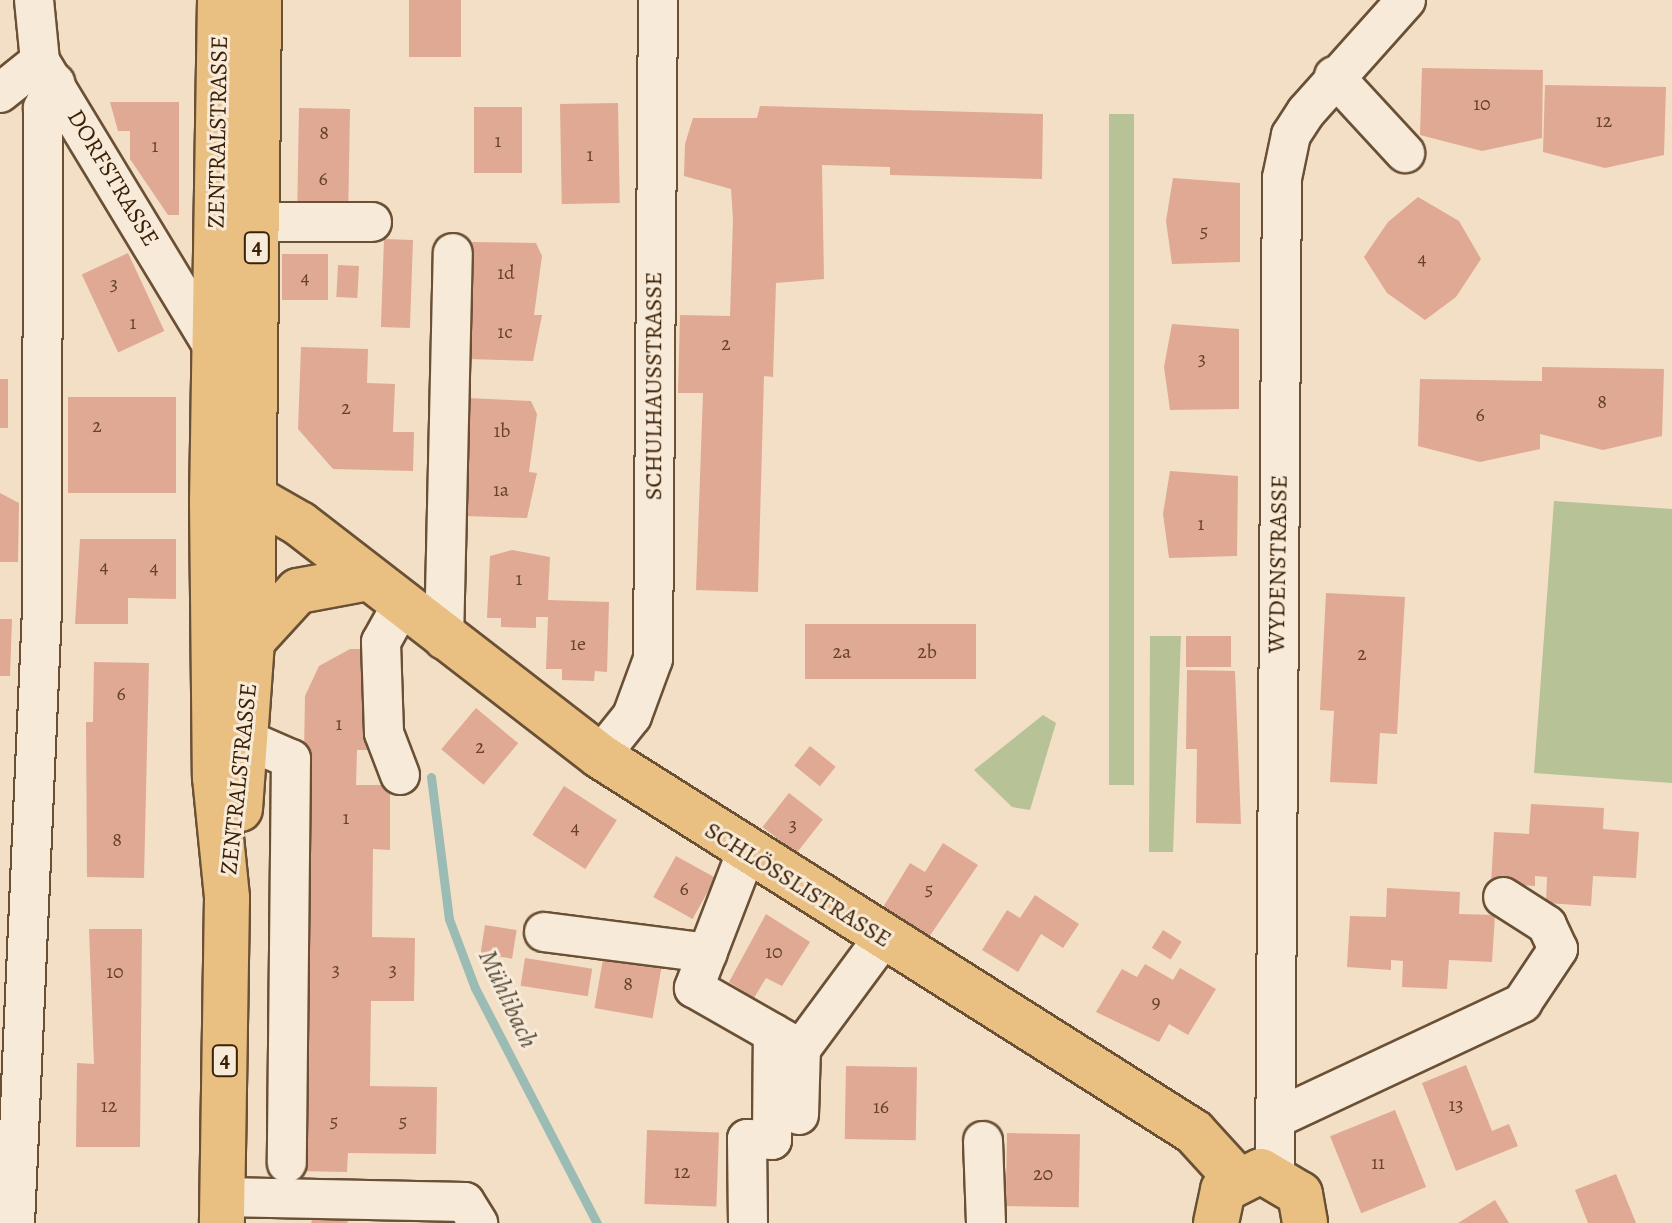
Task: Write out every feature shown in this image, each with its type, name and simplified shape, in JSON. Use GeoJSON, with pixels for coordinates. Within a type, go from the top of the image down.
{"type":"FeatureCollection","features":[{"type":"Feature","properties":{"kind":"main road","name":"ZENTRALSTRASSE"},"geometry":{"type":"LineString","coordinates":[[220,0],[215,350],[252,641],[247,740],[227,898]]}},
{"type":"Feature","properties":{"kind":"main road","name":"ZENTRALSTRASSE"},"geometry":{"type":"LineString","coordinates":[[227,898],[215,777],[232,498],[257,222],[259,0]]}},
{"type":"Feature","properties":{"kind":"main road","name":"SCHLÖSSLISTRASSE"},"geometry":{"type":"LineString","coordinates":[[232,498],[300,524],[444,640],[600,756],[746,853],[1194,1132],[1255,1175],[1300,1194],[1305,1223]]}},
{"type":"Feature","properties":{"kind":"main road"},"geometry":{"type":"LineString","coordinates":[[252,641],[298,591],[368,578]]}},
{"type":"Feature","properties":{"kind":"main road","name":"4"},"geometry":{"type":"LineString","coordinates":[[223,1210],[227,898]]}},
{"type":"Feature","properties":{"kind":"main road"},"geometry":{"type":"LineString","coordinates":[[1216,1223],[1223,1190],[1255,1175]]}},
{"type":"Feature","properties":{"kind":"street","name":"SCHULHAUSSTRASSE"},"geometry":{"type":"LineString","coordinates":[[600,756],[632,716],[653,659],[658,0]]}},
{"type":"Feature","properties":{"kind":"street","name":"WYDENSTRASSE"},"geometry":{"type":"LineString","coordinates":[[1255,1175],[1277,1118],[1282,178],[1291,135],[1334,76],[1406,0]]}},
{"type":"Feature","properties":{"kind":"street","name":"DORFSTRASSE"},"geometry":{"type":"LineString","coordinates":[[41,44],[215,350]]}},
{"type":"Feature","properties":{"kind":"street"},"geometry":{"type":"LineString","coordinates":[[0,93],[41,44]]}},
{"type":"Feature","properties":{"kind":"street"},"geometry":{"type":"LineString","coordinates":[[15,1223],[42,610],[41,44]]}},
{"type":"Feature","properties":{"kind":"street"},"geometry":{"type":"LineString","coordinates":[[1334,76],[1405,153]]}},
{"type":"Feature","properties":{"kind":"street"},"geometry":{"type":"LineString","coordinates":[[257,222],[372,222]]}},
{"type":"Feature","properties":{"kind":"street"},"geometry":{"type":"LineString","coordinates":[[444,640],[453,253]]}},
{"type":"Feature","properties":{"kind":"street"},"geometry":{"type":"LineString","coordinates":[[400,775],[384,733],[381,642],[401,606]]}},
{"type":"Feature","properties":{"kind":"street"},"geometry":{"type":"LineString","coordinates":[[247,740],[291,759],[287,1163]]}},
{"type":"Feature","properties":{"kind":"street"},"geometry":{"type":"LineString","coordinates":[[746,853],[694,988],[787,1041]]}},
{"type":"Feature","properties":{"kind":"street"},"geometry":{"type":"LineString","coordinates":[[1277,1118],[1522,1003],[1558,949],[1547,925],[1503,897]]}},
{"type":"Feature","properties":{"kind":"street"},"geometry":{"type":"LineString","coordinates":[[544,932],[708,953]]}},
{"type":"Feature","properties":{"kind":"street"},"geometry":{"type":"LineString","coordinates":[[748,1223],[747,1139],[772,1140],[787,1041],[883,938]]}},
{"type":"Feature","properties":{"kind":"street"},"geometry":{"type":"LineString","coordinates":[[787,1041],[799,1115]]}},
{"type":"Feature","properties":{"kind":"street"},"geometry":{"type":"LineString","coordinates":[[983,1141],[986,1223]]}},
{"type":"Feature","properties":{"kind":"street"},"geometry":{"type":"LineString","coordinates":[[223,1210],[465,1202],[478,1223]]}},
{"type":"Feature","properties":{"kind":"green space"},"geometry":{"type":"Polygon","coordinates":[[[1109,114],[1134,114],[1134,785],[1109,785],[1109,114]]]}},
{"type":"Feature","properties":{"kind":"green space"},"geometry":{"type":"Polygon","coordinates":[[[1554,501],[1672,509],[1672,783],[1534,773],[1554,501]]]}},
{"type":"Feature","properties":{"kind":"green space"},"geometry":{"type":"Polygon","coordinates":[[[1150,636],[1181,636],[1173,852],[1149,852],[1150,636]]]}},
{"type":"Feature","properties":{"kind":"green space"},"geometry":{"type":"Polygon","coordinates":[[[1043,715],[1056,723],[1030,810],[1012,807],[974,770],[1043,715]]]}},
{"type":"Feature","properties":{"kind":"building"},"geometry":{"type":"Polygon","coordinates":[[[409,0],[461,0],[461,57],[409,57],[409,0]]]}},
{"type":"Feature","properties":{"kind":"building"},"geometry":{"type":"Polygon","coordinates":[[[1422,68],[1543,70],[1542,138],[1482,151],[1420,135],[1422,68]]]}},
{"type":"Feature","properties":{"kind":"building"},"geometry":{"type":"Polygon","coordinates":[[[1545,85],[1666,87],[1664,155],[1605,168],[1543,152],[1545,85]]]}},
{"type":"Feature","properties":{"kind":"building"},"geometry":{"type":"Polygon","coordinates":[[[110,102],[179,102],[179,215],[168,215],[130,159],[130,131],[118,131],[110,102]]]}},
{"type":"Feature","properties":{"kind":"building"},"geometry":{"type":"Polygon","coordinates":[[[618,103],[620,203],[562,204],[560,104],[618,103]]]}},
{"type":"Feature","properties":{"kind":"building"},"geometry":{"type":"Polygon","coordinates":[[[760,106],[1043,114],[1042,179],[890,175],[890,167],[822,165],[824,279],[776,283],[773,377],[764,376],[758,592],[696,590],[703,393],[678,393],[680,315],[730,316],[733,219],[731,189],[684,176],[685,144],[693,118],[757,118],[760,106]]]}},
{"type":"Feature","properties":{"kind":"building"},"geometry":{"type":"Polygon","coordinates":[[[474,107],[522,107],[522,173],[474,173],[474,107]]]}},
{"type":"Feature","properties":{"kind":"building"},"geometry":{"type":"Polygon","coordinates":[[[299,108],[350,109],[348,202],[297,201],[299,108]]]}},
{"type":"Feature","properties":{"kind":"building"},"geometry":{"type":"Polygon","coordinates":[[[1173,178],[1240,183],[1240,262],[1172,264],[1166,221],[1173,178]]]}},
{"type":"Feature","properties":{"kind":"building"},"geometry":{"type":"Polygon","coordinates":[[[1418,197],[1459,221],[1481,259],[1456,297],[1425,320],[1387,293],[1364,257],[1388,222],[1418,197]]]}},
{"type":"Feature","properties":{"kind":"building"},"geometry":{"type":"Polygon","coordinates":[[[384,239],[413,240],[410,328],[381,327],[384,239]]]}},
{"type":"Feature","properties":{"kind":"building"},"geometry":{"type":"Polygon","coordinates":[[[472,242],[536,243],[542,256],[534,315],[542,315],[533,361],[468,359],[472,242]]]}},
{"type":"Feature","properties":{"kind":"building"},"geometry":{"type":"Polygon","coordinates":[[[128,253],[164,331],[118,352],[82,275],[128,253]]]}},
{"type":"Feature","properties":{"kind":"building"},"geometry":{"type":"Polygon","coordinates":[[[282,254],[328,254],[328,300],[282,300],[282,254]]]}},
{"type":"Feature","properties":{"kind":"building"},"geometry":{"type":"Polygon","coordinates":[[[338,265],[359,266],[357,298],[336,297],[338,265]]]}},
{"type":"Feature","properties":{"kind":"building"},"geometry":{"type":"Polygon","coordinates":[[[1172,324],[1239,329],[1239,409],[1170,410],[1164,367],[1172,324]]]}},
{"type":"Feature","properties":{"kind":"building"},"geometry":{"type":"Polygon","coordinates":[[[301,347],[368,349],[367,383],[395,384],[393,432],[414,432],[413,471],[333,469],[298,429],[301,347]]]}},
{"type":"Feature","properties":{"kind":"building"},"geometry":{"type":"Polygon","coordinates":[[[1542,367],[1664,369],[1662,436],[1603,450],[1540,434],[1540,449],[1480,462],[1418,446],[1420,379],[1542,381],[1542,367]]]}},
{"type":"Feature","properties":{"kind":"building"},"geometry":{"type":"Polygon","coordinates":[[[0,379],[8,379],[8,428],[0,428],[0,379]]]}},
{"type":"Feature","properties":{"kind":"building"},"geometry":{"type":"Polygon","coordinates":[[[68,397],[176,397],[176,493],[68,493],[68,397]]]}},
{"type":"Feature","properties":{"kind":"building"},"geometry":{"type":"Polygon","coordinates":[[[468,398],[531,401],[537,414],[529,472],[537,473],[527,518],[464,516],[468,398]]]}},
{"type":"Feature","properties":{"kind":"building"},"geometry":{"type":"Polygon","coordinates":[[[1170,471],[1238,476],[1237,556],[1169,558],[1163,514],[1170,471]]]}},
{"type":"Feature","properties":{"kind":"building"},"geometry":{"type":"Polygon","coordinates":[[[0,493],[19,503],[18,562],[0,562],[0,493]]]}},
{"type":"Feature","properties":{"kind":"building"},"geometry":{"type":"Polygon","coordinates":[[[80,539],[176,539],[176,599],[128,598],[128,624],[75,624],[80,539]]]}},
{"type":"Feature","properties":{"kind":"building"},"geometry":{"type":"Polygon","coordinates":[[[512,550],[550,557],[548,600],[609,602],[607,672],[595,671],[594,681],[562,680],[562,669],[546,669],[548,617],[536,617],[536,628],[501,627],[501,618],[487,618],[490,556],[512,550]]]}},
{"type":"Feature","properties":{"kind":"building"},"geometry":{"type":"Polygon","coordinates":[[[1326,593],[1405,597],[1397,734],[1380,733],[1377,784],[1330,782],[1334,711],[1320,710],[1326,593]]]}},
{"type":"Feature","properties":{"kind":"building"},"geometry":{"type":"Polygon","coordinates":[[[0,619],[12,619],[10,676],[0,676],[0,619]]]}},
{"type":"Feature","properties":{"kind":"building"},"geometry":{"type":"Polygon","coordinates":[[[805,624],[976,624],[976,679],[805,679],[805,624]]]}},
{"type":"Feature","properties":{"kind":"building"},"geometry":{"type":"Polygon","coordinates":[[[1186,636],[1231,636],[1231,667],[1186,667],[1186,636]]]}},
{"type":"Feature","properties":{"kind":"building"},"geometry":{"type":"Polygon","coordinates":[[[350,649],[362,649],[361,692],[373,692],[372,750],[357,750],[356,785],[390,785],[390,850],[373,849],[372,937],[415,938],[414,1001],[371,1001],[370,1086],[437,1087],[436,1154],[348,1153],[347,1172],[297,1171],[305,696],[319,666],[350,649]]]}},
{"type":"Feature","properties":{"kind":"building"},"geometry":{"type":"Polygon","coordinates":[[[94,662],[149,663],[144,878],[87,877],[86,722],[93,722],[94,662]]]}},
{"type":"Feature","properties":{"kind":"building"},"geometry":{"type":"Polygon","coordinates":[[[1187,670],[1235,671],[1241,824],[1196,823],[1197,749],[1186,749],[1187,670]]]}},
{"type":"Feature","properties":{"kind":"building"},"geometry":{"type":"Polygon","coordinates":[[[476,708],[518,743],[483,785],[441,749],[476,708]]]}},
{"type":"Feature","properties":{"kind":"building"},"geometry":{"type":"Polygon","coordinates":[[[810,746],[836,767],[820,786],[794,765],[810,746]]]}},
{"type":"Feature","properties":{"kind":"building"},"geometry":{"type":"Polygon","coordinates":[[[564,786],[617,820],[585,869],[532,835],[564,786]]]}},
{"type":"Feature","properties":{"kind":"building"},"geometry":{"type":"Polygon","coordinates":[[[789,793],[823,819],[796,853],[763,827],[789,793]]]}},
{"type":"Feature","properties":{"kind":"building"},"geometry":{"type":"Polygon","coordinates":[[[1531,804],[1604,808],[1603,829],[1639,832],[1636,878],[1593,876],[1591,906],[1546,903],[1547,877],[1535,876],[1535,886],[1491,883],[1494,832],[1529,834],[1531,804]]]}},
{"type":"Feature","properties":{"kind":"building"},"geometry":{"type":"Polygon","coordinates":[[[943,843],[978,865],[929,937],[882,909],[910,863],[925,872],[943,843]]]}},
{"type":"Feature","properties":{"kind":"building"},"geometry":{"type":"Polygon","coordinates":[[[676,856],[715,878],[693,919],[653,897],[676,856]]]}},
{"type":"Feature","properties":{"kind":"building"},"geometry":{"type":"Polygon","coordinates":[[[1387,888],[1460,892],[1459,914],[1495,915],[1492,962],[1449,960],[1447,989],[1402,987],[1403,961],[1391,960],[1391,970],[1347,967],[1350,916],[1386,917],[1387,888]]]}},
{"type":"Feature","properties":{"kind":"building"},"geometry":{"type":"Polygon","coordinates":[[[1035,895],[1079,924],[1063,948],[1041,934],[1018,972],[982,950],[1007,910],[1020,918],[1035,895]]]}},
{"type":"Feature","properties":{"kind":"building"},"geometry":{"type":"Polygon","coordinates":[[[766,914],[810,942],[782,986],[766,978],[754,998],[729,982],[766,914]]]}},
{"type":"Feature","properties":{"kind":"building"},"geometry":{"type":"Polygon","coordinates":[[[485,925],[517,930],[512,959],[480,954],[485,925]]]}},
{"type":"Feature","properties":{"kind":"building"},"geometry":{"type":"Polygon","coordinates":[[[89,929],[142,929],[140,1147],[76,1147],[77,1063],[94,1064],[89,929]]]}},
{"type":"Feature","properties":{"kind":"building"},"geometry":{"type":"Polygon","coordinates":[[[1163,930],[1182,942],[1171,959],[1152,948],[1163,930]]]}},
{"type":"Feature","properties":{"kind":"building"},"geometry":{"type":"Polygon","coordinates":[[[605,948],[663,958],[653,1018],[594,1008],[605,948]]]}},
{"type":"Feature","properties":{"kind":"building"},"geometry":{"type":"Polygon","coordinates":[[[525,958],[592,969],[588,996],[521,986],[525,958]]]}},
{"type":"Feature","properties":{"kind":"building"},"geometry":{"type":"Polygon","coordinates":[[[1145,964],[1173,980],[1180,968],[1216,989],[1188,1035],[1169,1024],[1159,1042],[1096,1012],[1122,969],[1137,977],[1145,964]]]}},
{"type":"Feature","properties":{"kind":"building"},"geometry":{"type":"Polygon","coordinates":[[[1466,1065],[1492,1131],[1509,1124],[1518,1146],[1456,1171],[1422,1083],[1466,1065]]]}},
{"type":"Feature","properties":{"kind":"building"},"geometry":{"type":"Polygon","coordinates":[[[846,1066],[917,1067],[916,1140],[845,1139],[846,1066]]]}},
{"type":"Feature","properties":{"kind":"building"},"geometry":{"type":"Polygon","coordinates":[[[1395,1110],[1426,1187],[1361,1213],[1330,1136],[1395,1110]]]}},
{"type":"Feature","properties":{"kind":"building"},"geometry":{"type":"Polygon","coordinates":[[[647,1130],[719,1133],[716,1206],[644,1204],[647,1130]]]}},
{"type":"Feature","properties":{"kind":"building"},"geometry":{"type":"Polygon","coordinates":[[[1007,1133],[1080,1134],[1079,1207],[1006,1206],[1007,1133]]]}},
{"type":"Feature","properties":{"kind":"building"},"geometry":{"type":"Polygon","coordinates":[[[1616,1174],[1636,1223],[1588,1223],[1575,1190],[1616,1174]]]}},
{"type":"Feature","properties":{"kind":"building"},"geometry":{"type":"Polygon","coordinates":[[[1495,1200],[1509,1223],[1458,1223],[1495,1200]]]}},
{"type":"Feature","properties":{"kind":"building"},"geometry":{"type":"Polygon","coordinates":[[[312,1209],[348,1210],[348,1223],[312,1223],[312,1209]]]}},
{"type":"Feature","properties":{"kind":"waterway","name":"Mühlibach"},"geometry":{"type":"LineString","coordinates":[[431,777],[449,919],[475,988],[597,1223]]}}]}
